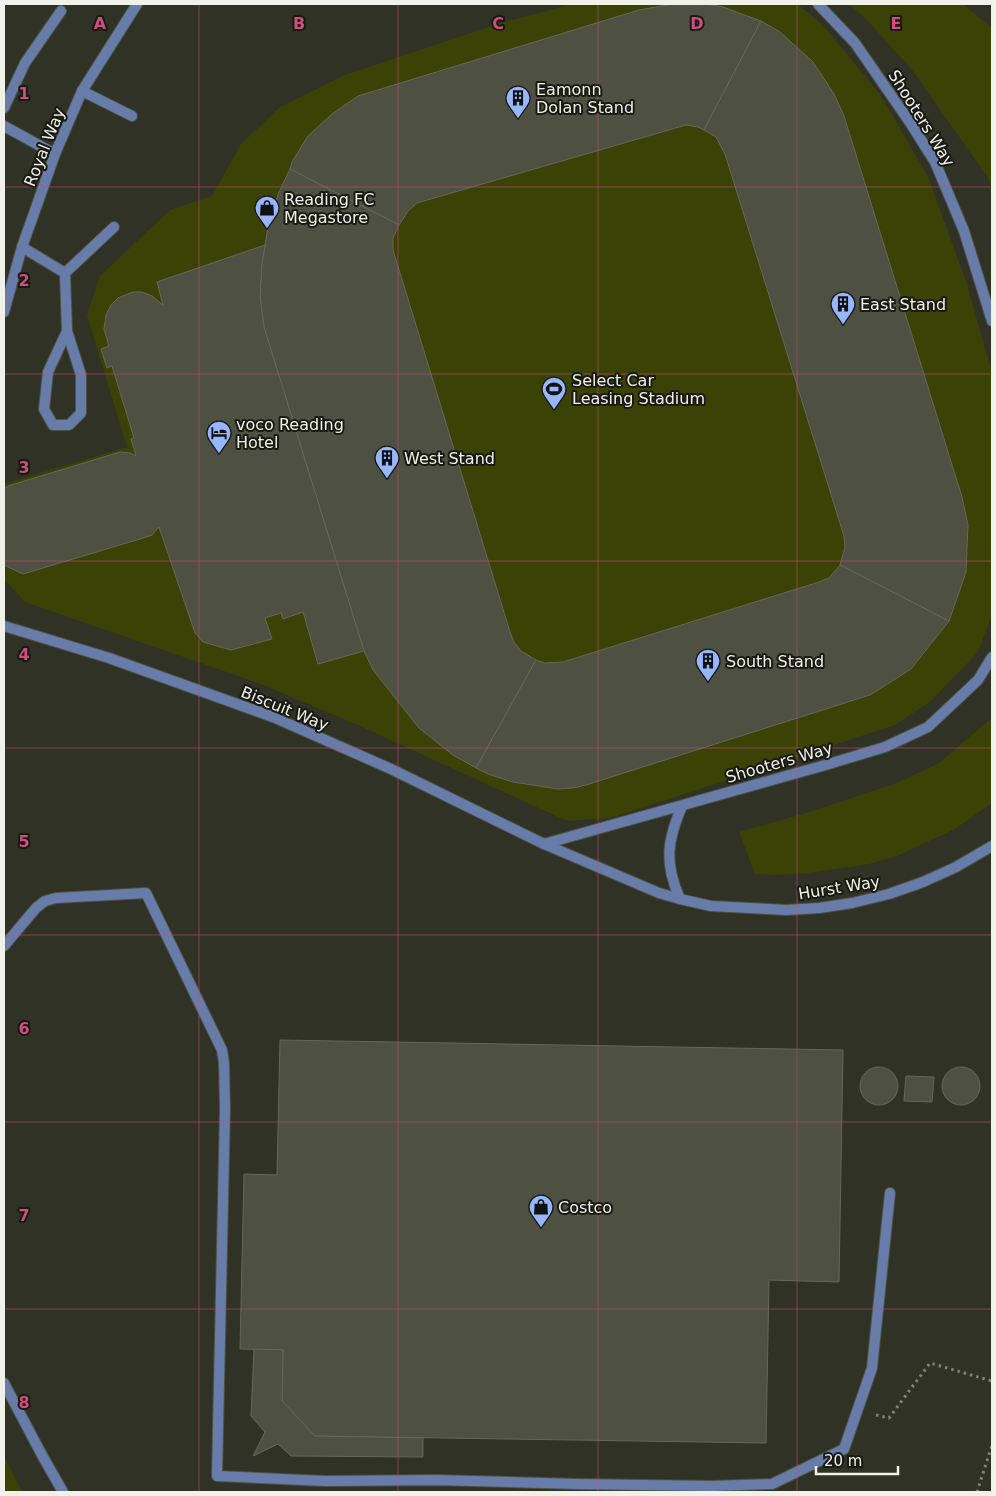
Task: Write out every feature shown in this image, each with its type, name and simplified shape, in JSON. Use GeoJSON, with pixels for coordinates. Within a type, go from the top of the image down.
{"type":"FeatureCollection","features":[{"type":"Feature","properties":{"kind":"street","name":"Royal Way"},"geometry":{"type":"LineString","coordinates":[[4,312],[22,247],[55,154],[82,91],[137,4]]}},
{"type":"Feature","properties":{"kind":"street","name":"Shooters Way"},"geometry":{"type":"LineString","coordinates":[[818,4],[855,43],[935,162],[964,231],[992,321]]}},
{"type":"Feature","properties":{"kind":"street"},"geometry":{"type":"LineString","coordinates":[[4,108],[25,63],[61,11]]}},
{"type":"Feature","properties":{"kind":"street"},"geometry":{"type":"LineString","coordinates":[[82,91],[132,116]]}},
{"type":"Feature","properties":{"kind":"street"},"geometry":{"type":"LineString","coordinates":[[4,126],[55,154]]}},
{"type":"Feature","properties":{"kind":"street"},"geometry":{"type":"LineString","coordinates":[[67,331],[48,372],[44,410],[53,425],[69,425],[81,413],[81,375],[67,331],[65,273],[114,227]]}},
{"type":"Feature","properties":{"kind":"street"},"geometry":{"type":"LineString","coordinates":[[22,247],[65,273]]}},
{"type":"Feature","properties":{"kind":"street","name":"Biscuit Way"},"geometry":{"type":"LineString","coordinates":[[4,626],[109,658],[273,717],[391,769],[544,844]]}},
{"type":"Feature","properties":{"kind":"street","name":"Shooters Way"},"geometry":{"type":"LineString","coordinates":[[544,844],[885,747],[928,727],[978,680],[992,657]]}},
{"type":"Feature","properties":{"kind":"street"},"geometry":{"type":"LineString","coordinates":[[680,899],[674,886],[668,860],[673,826],[682,806]]}},
{"type":"Feature","properties":{"kind":"street","name":"Hurst Way"},"geometry":{"type":"LineString","coordinates":[[544,844],[659,893],[680,899],[711,906],[787,910],[852,903],[889,894],[923,882],[956,867],[992,846]]}},
{"type":"Feature","properties":{"kind":"street"},"geometry":{"type":"LineString","coordinates":[[4,946],[44,901],[64,897],[146,893],[216,1037],[224,1063],[225,1109],[217,1476],[325,1481],[436,1480],[507,1488],[712,1486],[773,1488],[844,1450],[872,1368],[890,1193]]}},
{"type":"Feature","properties":{"kind":"street"},"geometry":{"type":"LineString","coordinates":[[4,1383],[42,1457],[63,1492]]}},
{"type":"Feature","properties":{"kind":"path"},"geometry":{"type":"LineString","coordinates":[[857,1410],[889,1418],[930,1363],[992,1381]]}},
{"type":"Feature","properties":{"kind":"path"},"geometry":{"type":"LineString","coordinates":[[977,1492],[992,1445]]}},
{"type":"Feature","properties":{"kind":"green space","name":"Select Car Leasing Stadium"},"geometry":{"type":"Polygon","coordinates":[[[572,4],[797,4],[822,24],[880,94],[928,177],[967,284],[992,373],[992,615],[978,652],[931,701],[895,725],[611,818],[567,821],[360,726],[261,684],[25,602],[4,579],[4,484],[127,447],[87,315],[100,276],[170,210],[212,196],[241,144],[280,107],[345,75],[497,24],[572,4]]]}},
{"type":"Feature","properties":{"kind":"green space"},"geometry":{"type":"Polygon","coordinates":[[[849,4],[963,4],[992,28],[992,188],[988,178],[913,71],[868,21],[849,4]]]}},
{"type":"Feature","properties":{"kind":"green space"},"geometry":{"type":"Polygon","coordinates":[[[992,718],[992,803],[955,829],[897,856],[869,864],[808,873],[755,874],[739,832],[813,811],[897,783],[939,763],[992,718]]]}},
{"type":"Feature","properties":{"kind":"green space"},"geometry":{"type":"Polygon","coordinates":[[[4,1456],[22,1492],[4,1492],[4,1456]]]}},
{"type":"Feature","properties":{"kind":"building","name":"Eamonn Dolan Stand"},"geometry":{"type":"Polygon","coordinates":[[[673,4],[706,4],[723,7],[761,21],[704,130],[686,125],[417,203],[408,211],[399,225],[290,169],[292,162],[308,136],[332,114],[358,96],[639,10],[673,4]]]}},
{"type":"Feature","properties":{"kind":"building","name":"East Stand"},"geometry":{"type":"Polygon","coordinates":[[[761,21],[780,32],[813,62],[834,94],[844,116],[962,497],[968,525],[966,572],[949,621],[840,565],[845,547],[844,536],[725,154],[716,137],[704,130],[761,21]]]}},
{"type":"Feature","properties":{"kind":"building","name":"West Stand"},"geometry":{"type":"Polygon","coordinates":[[[290,169],[399,225],[393,238],[393,250],[510,632],[514,642],[521,651],[536,660],[476,768],[453,755],[419,728],[373,670],[364,651],[264,327],[260,296],[262,264],[268,227],[279,192],[290,169]]]}},
{"type":"Feature","properties":{"kind":"building","name":"voco Reading Hotel"},"geometry":{"type":"Polygon","coordinates":[[[265,245],[260,296],[264,327],[364,651],[318,664],[303,612],[283,619],[281,613],[265,618],[272,639],[231,650],[203,642],[195,633],[159,527],[152,535],[23,574],[4,565],[4,489],[8,486],[120,452],[136,456],[131,439],[134,438],[112,366],[107,368],[101,349],[109,346],[104,329],[106,315],[111,305],[118,298],[133,292],[142,292],[152,296],[163,305],[157,282],[265,245]]]}},
{"type":"Feature","properties":{"kind":"building","name":"South Stand"},"geometry":{"type":"Polygon","coordinates":[[[840,565],[949,621],[911,669],[870,695],[573,788],[558,789],[513,782],[476,768],[536,660],[545,663],[563,662],[819,582],[829,578],[840,565]]]}},
{"type":"Feature","properties":{"kind":"building","name":"Costco"},"geometry":{"type":"Polygon","coordinates":[[[280,1040],[843,1050],[839,1282],[769,1280],[766,1443],[315,1436],[282,1401],[283,1350],[240,1349],[244,1174],[277,1175],[280,1040]]]}},
{"type":"Feature","properties":{"kind":"building"},"geometry":{"type":"Polygon","coordinates":[[[879,1067],[893,1072],[898,1086],[893,1100],[879,1105],[865,1100],[860,1086],[865,1072],[879,1067]]]}},
{"type":"Feature","properties":{"kind":"building"},"geometry":{"type":"Polygon","coordinates":[[[961,1067],[975,1072],[980,1086],[975,1100],[961,1105],[947,1100],[942,1086],[947,1072],[961,1067]]]}},
{"type":"Feature","properties":{"kind":"building"},"geometry":{"type":"Polygon","coordinates":[[[906,1076],[934,1077],[932,1102],[904,1101],[906,1076]]]}},
{"type":"Feature","properties":{"kind":"building"},"geometry":{"type":"Polygon","coordinates":[[[254,1349],[283,1350],[282,1401],[315,1436],[423,1438],[423,1457],[291,1456],[278,1444],[253,1456],[265,1432],[251,1416],[254,1349]]]}},
{"type":"Feature","properties":{"kind":"place","name":"Eamonn Dolan Stand"},"geometry":{"type":"Point","coordinates":[518,119]}},
{"type":"Feature","properties":{"kind":"place","name":"Reading FC Megastore"},"geometry":{"type":"Point","coordinates":[267,229]}},
{"type":"Feature","properties":{"kind":"place","name":"East Stand"},"geometry":{"type":"Point","coordinates":[843,325]}},
{"type":"Feature","properties":{"kind":"place","name":"Select Car Leasing Stadium"},"geometry":{"type":"Point","coordinates":[554,410]}},
{"type":"Feature","properties":{"kind":"place","name":"voco Reading Hotel"},"geometry":{"type":"Point","coordinates":[219,454]}},
{"type":"Feature","properties":{"kind":"place","name":"West Stand"},"geometry":{"type":"Point","coordinates":[387,479]}},
{"type":"Feature","properties":{"kind":"place","name":"South Stand"},"geometry":{"type":"Point","coordinates":[708,682]}},
{"type":"Feature","properties":{"kind":"place","name":"Costco"},"geometry":{"type":"Point","coordinates":[541,1228]}}]}
